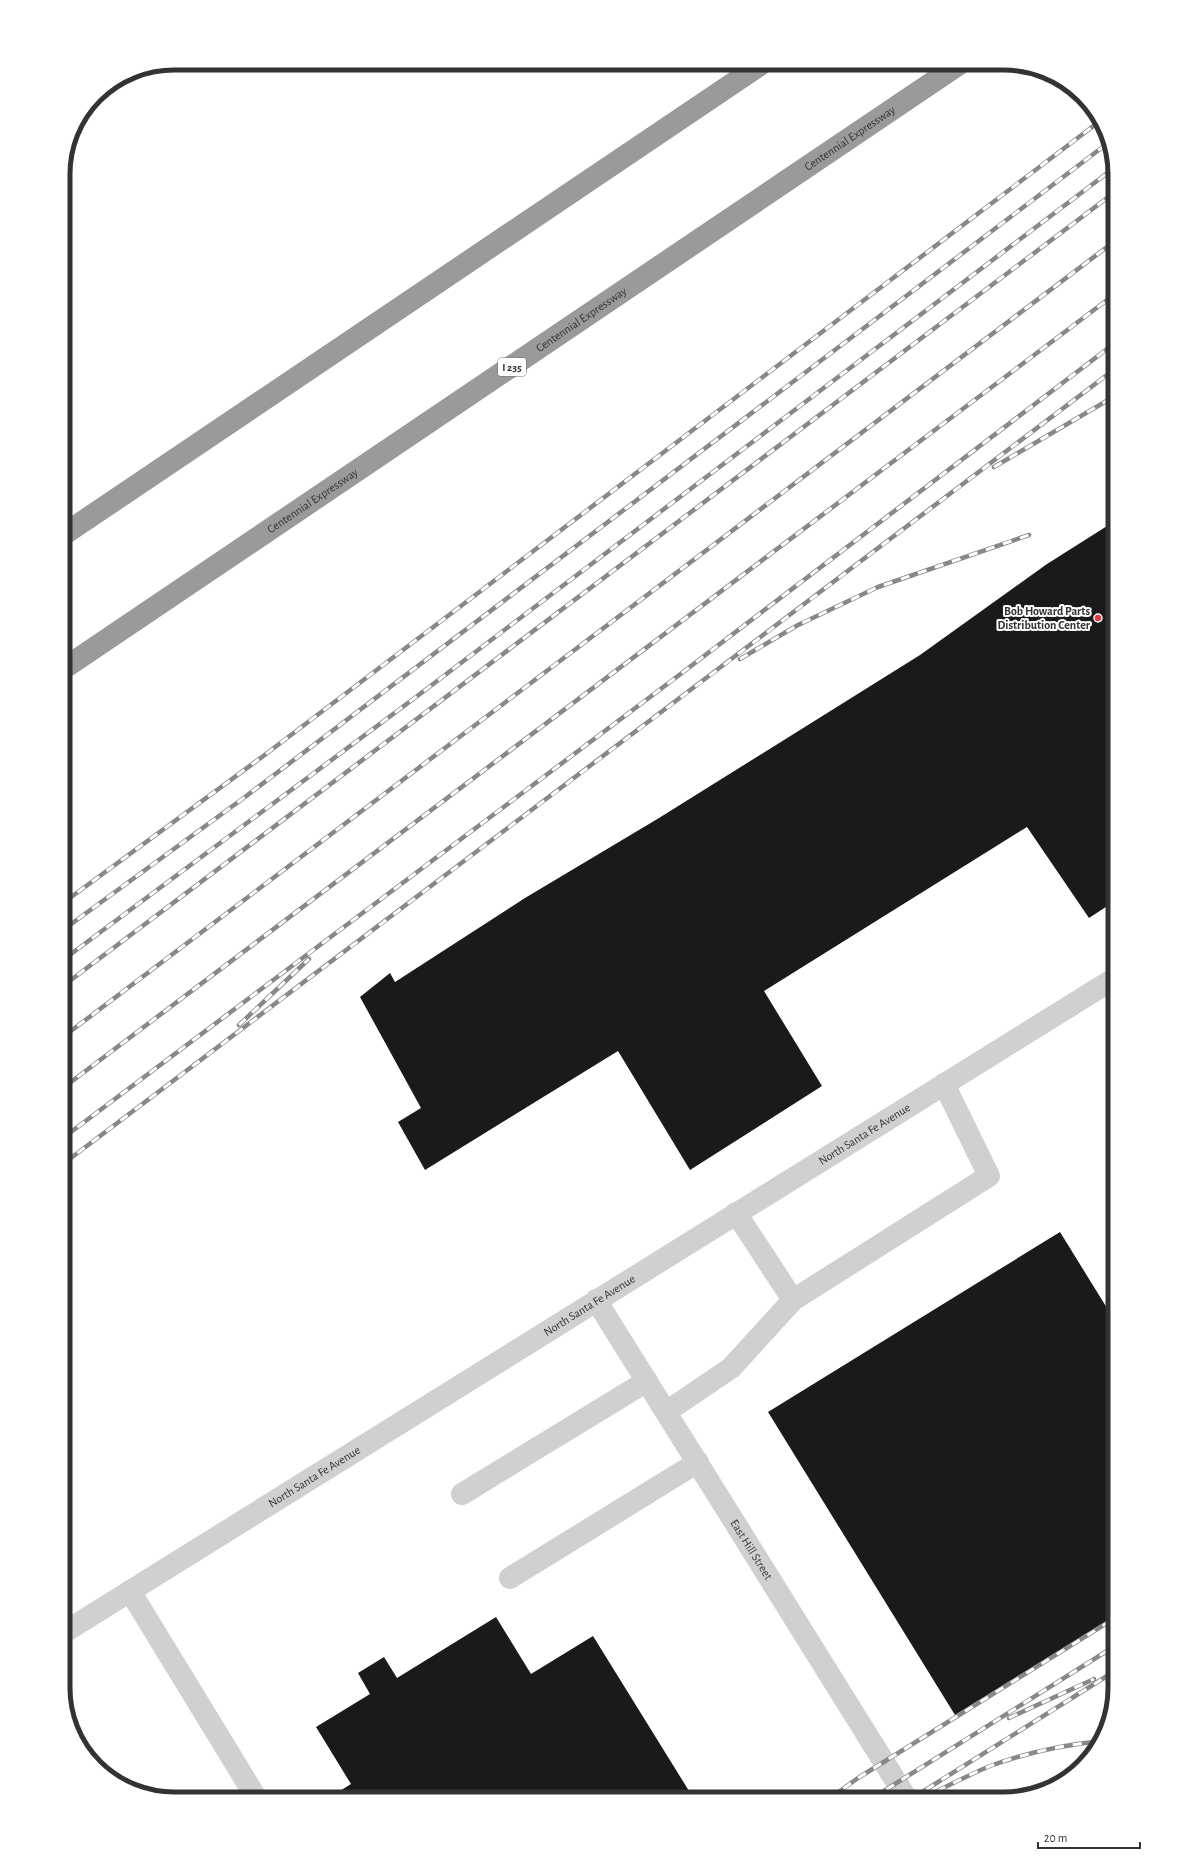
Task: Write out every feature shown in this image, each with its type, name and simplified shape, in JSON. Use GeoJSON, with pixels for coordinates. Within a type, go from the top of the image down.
{"type":"FeatureCollection","features":[{"type":"Feature","properties":{"kind":"highway"},"geometry":{"type":"LineString","coordinates":[[70,530],[753,70]]}},
{"type":"Feature","properties":{"kind":"highway","name":"Centennial Expressway"},"geometry":{"type":"LineString","coordinates":[[70,664],[951,70]]}},
{"type":"Feature","properties":{"kind":"street","name":"North Santa Fe Avenue"},"geometry":{"type":"LineString","coordinates":[[70,1629],[1108,982]]}},
{"type":"Feature","properties":{"kind":"street"},"geometry":{"type":"LineString","coordinates":[[666,1412],[731,1368],[793,1300],[989,1176],[944,1084]]}},
{"type":"Feature","properties":{"kind":"street"},"geometry":{"type":"LineString","coordinates":[[736,1213],[793,1300]]}},
{"type":"Feature","properties":{"kind":"street","name":"East Hill Street"},"geometry":{"type":"LineString","coordinates":[[596,1300],[903,1792]]}},
{"type":"Feature","properties":{"kind":"street"},"geometry":{"type":"LineString","coordinates":[[462,1494],[647,1381]]}},
{"type":"Feature","properties":{"kind":"street"},"geometry":{"type":"LineString","coordinates":[[510,1578],[698,1462]]}},
{"type":"Feature","properties":{"kind":"street"},"geometry":{"type":"LineString","coordinates":[[130,1591],[253,1792]]}},
{"type":"Feature","properties":{"kind":"building"},"geometry":{"type":"Polygon","coordinates":[[[1108,525],[1108,906],[1089,918],[1027,827],[764,991],[822,1086],[690,1170],[618,1051],[425,1170],[398,1122],[421,1108],[360,997],[390,973],[395,982],[525,898],[659,818],[920,655],[1047,564],[1108,525]]]}},
{"type":"Feature","properties":{"kind":"building"},"geometry":{"type":"Polygon","coordinates":[[[1060,1232],[1108,1310],[1108,1620],[955,1715],[768,1412],[1060,1232]]]}},
{"type":"Feature","properties":{"kind":"building"},"geometry":{"type":"Polygon","coordinates":[[[496,1617],[531,1674],[593,1636],[690,1792],[338,1792],[351,1784],[316,1727],[370,1694],[358,1673],[384,1657],[397,1678],[496,1617]]]}},
{"type":"Feature","properties":{"kind":"railway"},"geometry":{"type":"LineString","coordinates":[[70,898],[262,757],[1095,125]]}},
{"type":"Feature","properties":{"kind":"railway"},"geometry":{"type":"LineString","coordinates":[[70,925],[245,797],[1104,146]]}},
{"type":"Feature","properties":{"kind":"railway"},"geometry":{"type":"LineString","coordinates":[[70,955],[416,697],[1108,173]]}},
{"type":"Feature","properties":{"kind":"railway"},"geometry":{"type":"LineString","coordinates":[[70,981],[1108,197]]}},
{"type":"Feature","properties":{"kind":"railway"},"geometry":{"type":"LineString","coordinates":[[70,1032],[1108,246]]}},
{"type":"Feature","properties":{"kind":"railway"},"geometry":{"type":"LineString","coordinates":[[70,1083],[1108,299]]}},
{"type":"Feature","properties":{"kind":"railway"},"geometry":{"type":"LineString","coordinates":[[70,1133],[670,682],[1108,348]]}},
{"type":"Feature","properties":{"kind":"railway"},"geometry":{"type":"LineString","coordinates":[[70,1159],[1108,374]]}},
{"type":"Feature","properties":{"kind":"railway"},"geometry":{"type":"LineString","coordinates":[[994,467],[1108,400]]}},
{"type":"Feature","properties":{"kind":"railway"},"geometry":{"type":"LineString","coordinates":[[740,659],[798,625],[878,587],[1029,535]]}},
{"type":"Feature","properties":{"kind":"railway"},"geometry":{"type":"LineString","coordinates":[[239,1025],[309,959]]}},
{"type":"Feature","properties":{"kind":"railway"},"geometry":{"type":"LineString","coordinates":[[839,1792],[858,1778],[1108,1622]]}},
{"type":"Feature","properties":{"kind":"railway"},"geometry":{"type":"LineString","coordinates":[[882,1792],[1108,1650]]}},
{"type":"Feature","properties":{"kind":"railway"},"geometry":{"type":"LineString","coordinates":[[922,1792],[1108,1675]]}},
{"type":"Feature","properties":{"kind":"railway"},"geometry":{"type":"LineString","coordinates":[[1009,1718],[1094,1679]]}},
{"type":"Feature","properties":{"kind":"railway"},"geometry":{"type":"LineString","coordinates":[[935,1792],[1003,1761],[1045,1750],[1093,1742]]}},
{"type":"Feature","properties":{"kind":"place","name":"Bob Howard Parts Distribution Center"},"geometry":{"type":"Point","coordinates":[1098,618]}}]}
